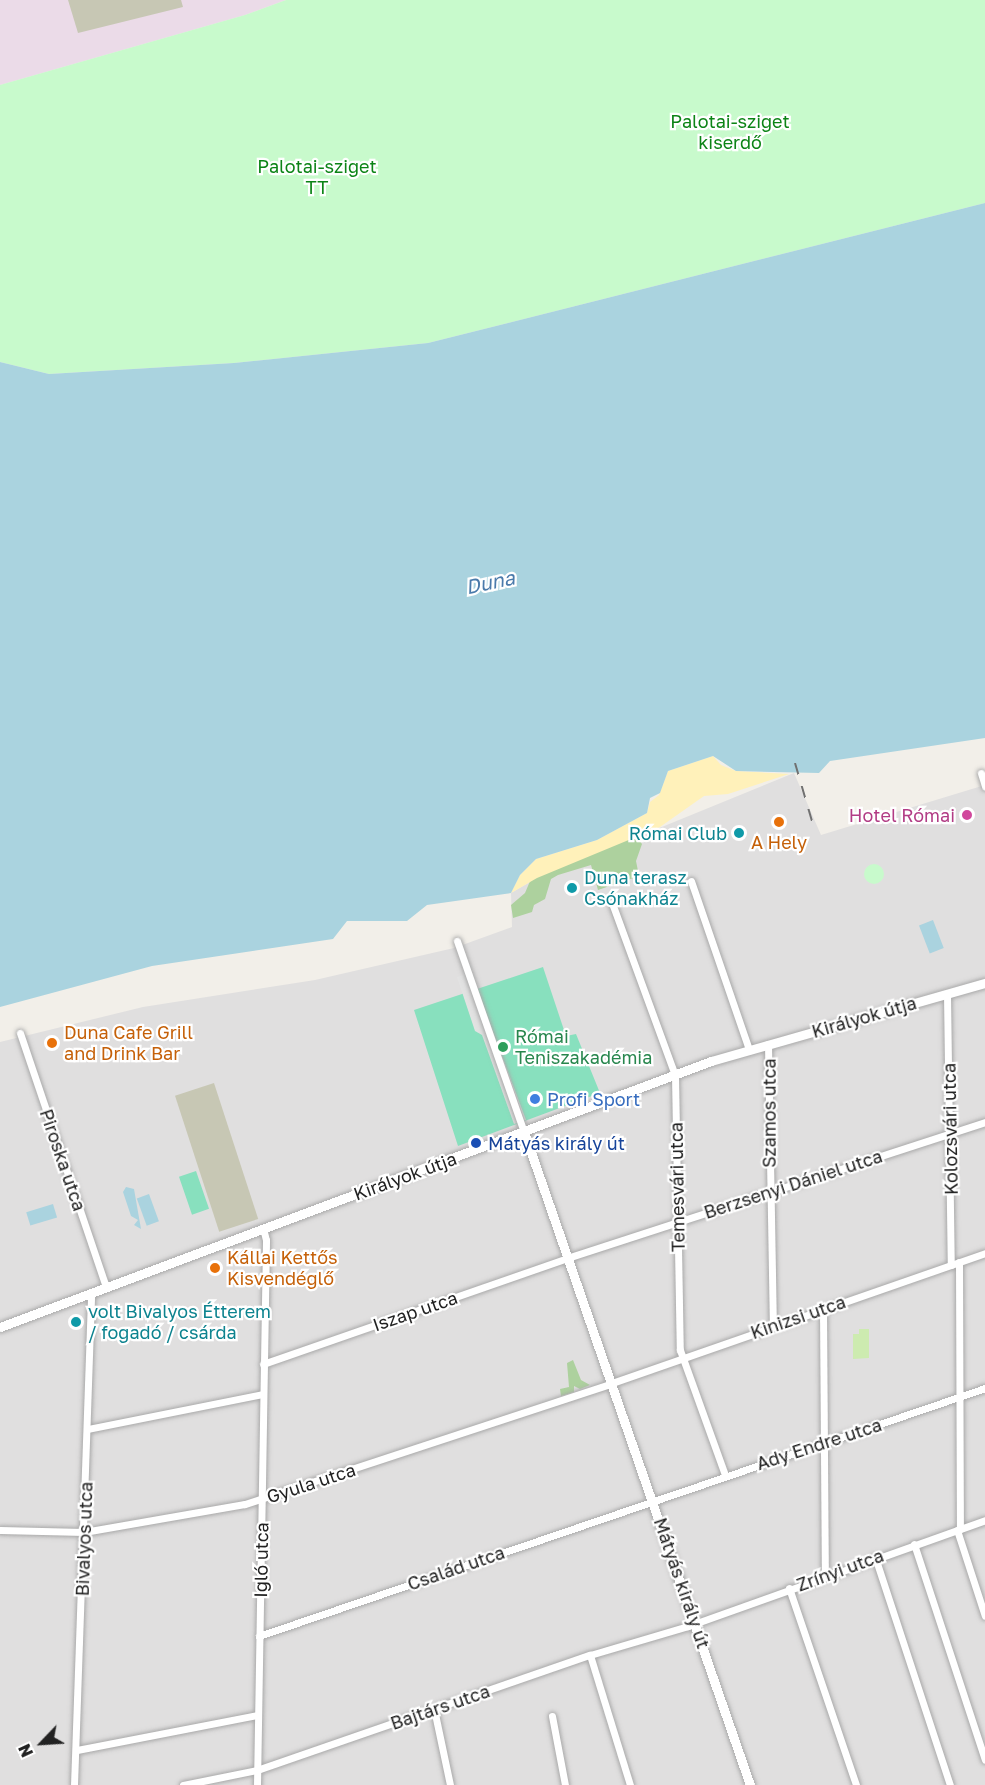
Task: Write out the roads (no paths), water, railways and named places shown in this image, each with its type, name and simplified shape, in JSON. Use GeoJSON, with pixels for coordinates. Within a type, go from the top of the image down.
{"type":"FeatureCollection","features":[{"type":"Feature","properties":{"kind":"street"},"geometry":{"type":"LineString","coordinates":[[981,773],[985,786]]}},
{"type":"Feature","properties":{"kind":"street"},"geometry":{"type":"LineString","coordinates":[[691,881],[749,1049]]}},
{"type":"Feature","properties":{"kind":"street","name":"Temesvári utca"},"geometry":{"type":"LineString","coordinates":[[612,903],[675,1075],[682,1357],[725,1475]]}},
{"type":"Feature","properties":{"kind":"street","name":"Mátyás király út"},"geometry":{"type":"LineString","coordinates":[[457,941],[653,1500],[750,1785]]}},
{"type":"Feature","properties":{"kind":"street","name":"Királyok útja"},"geometry":{"type":"LineString","coordinates":[[0,1327],[749,1049],[985,983]]}},
{"type":"Feature","properties":{"kind":"street","name":"Kolozsvári utca"},"geometry":{"type":"LineString","coordinates":[[947,994],[952,1134],[951,1265]]}},
{"type":"Feature","properties":{"kind":"street","name":"Piroska utca"},"geometry":{"type":"LineString","coordinates":[[20,1033],[106,1287]]}},
{"type":"Feature","properties":{"kind":"street","name":"Szamos utca"},"geometry":{"type":"LineString","coordinates":[[768,1044],[773,1325]]}},
{"type":"Feature","properties":{"kind":"street","name":"Berzsenyi Dániel utca"},"geometry":{"type":"LineString","coordinates":[[567,1258],[985,1122]]}},
{"type":"Feature","properties":{"kind":"street","name":"Igló utca"},"geometry":{"type":"LineString","coordinates":[[257,1785],[266,1240],[263,1228]]}},
{"type":"Feature","properties":{"kind":"street","name":"Kinizsi utca"},"geometry":{"type":"LineString","coordinates":[[612,1383],[985,1253]]}},
{"type":"Feature","properties":{"kind":"street","name":"Iszap utca"},"geometry":{"type":"LineString","coordinates":[[263,1364],[567,1258]]}},
{"type":"Feature","properties":{"kind":"street"},"geometry":{"type":"LineString","coordinates":[[959,1262],[958,1529],[985,1616]]}},
{"type":"Feature","properties":{"kind":"street","name":"Bivalyos utca"},"geometry":{"type":"LineString","coordinates":[[74,1785],[91,1293]]}},
{"type":"Feature","properties":{"kind":"street"},"geometry":{"type":"LineString","coordinates":[[824,1308],[825,1576]]}},
{"type":"Feature","properties":{"kind":"street","name":"Gyula utca"},"geometry":{"type":"LineString","coordinates":[[0,1530],[84,1532],[263,1499],[612,1383]]}},
{"type":"Feature","properties":{"kind":"street","name":"Ady Endre utca"},"geometry":{"type":"LineString","coordinates":[[653,1500],[985,1388]]}},
{"type":"Feature","properties":{"kind":"street"},"geometry":{"type":"LineString","coordinates":[[88,1429],[263,1394]]}},
{"type":"Feature","properties":{"kind":"street","name":"Család utca"},"geometry":{"type":"LineString","coordinates":[[259,1636],[653,1500]]}},
{"type":"Feature","properties":{"kind":"street","name":"Zrínyi utca"},"geometry":{"type":"LineString","coordinates":[[695,1622],[985,1520]]}},
{"type":"Feature","properties":{"kind":"street"},"geometry":{"type":"LineString","coordinates":[[914,1544],[985,1760]]}},
{"type":"Feature","properties":{"kind":"street"},"geometry":{"type":"LineString","coordinates":[[875,1557],[950,1785]]}},
{"type":"Feature","properties":{"kind":"street"},"geometry":{"type":"LineString","coordinates":[[789,1588],[856,1785]]}},
{"type":"Feature","properties":{"kind":"street","name":"Bajtárs utca"},"geometry":{"type":"LineString","coordinates":[[183,1785],[257,1770],[590,1655],[695,1622]]}},
{"type":"Feature","properties":{"kind":"street"},"geometry":{"type":"LineString","coordinates":[[590,1655],[630,1785]]}},
{"type":"Feature","properties":{"kind":"street"},"geometry":{"type":"LineString","coordinates":[[434,1709],[450,1785]]}},
{"type":"Feature","properties":{"kind":"street"},"geometry":{"type":"LineString","coordinates":[[77,1750],[257,1715]]}},
{"type":"Feature","properties":{"kind":"street"},"geometry":{"type":"LineString","coordinates":[[552,1716],[565,1785]]}},
{"type":"Feature","properties":{"kind":"water","name":"Duna"},"geometry":{"type":"Polygon","coordinates":[[[985,203],[985,738],[830,761],[819,773],[736,771],[713,756],[668,771],[660,793],[650,798],[647,813],[597,840],[536,859],[520,875],[511,893],[427,905],[407,921],[347,921],[333,939],[152,966],[0,1007],[0,362],[49,374],[234,363],[428,343],[985,203]]]}},
{"type":"Feature","properties":{"kind":"water"},"geometry":{"type":"Polygon","coordinates":[[[933,920],[944,948],[930,953],[919,925],[933,920]]]}},
{"type":"Feature","properties":{"kind":"water"},"geometry":{"type":"Polygon","coordinates":[[[126,1187],[134,1189],[141,1229],[134,1225],[138,1220],[131,1216],[123,1192],[126,1187]]]}},
{"type":"Feature","properties":{"kind":"water"},"geometry":{"type":"Polygon","coordinates":[[[149,1194],[159,1221],[147,1226],[137,1198],[149,1194]]]}},
{"type":"Feature","properties":{"kind":"water"},"geometry":{"type":"Polygon","coordinates":[[[53,1204],[57,1217],[30,1226],[26,1212],[53,1204]]]}},
{"type":"Feature","properties":{"kind":"railway"},"geometry":{"type":"LineString","coordinates":[[795,763],[814,828]]}},
{"type":"Feature","properties":{"kind":"place","name":"Hotel Római"},"geometry":{"type":"Point","coordinates":[967,815]}},
{"type":"Feature","properties":{"kind":"place","name":"A Hely"},"geometry":{"type":"Point","coordinates":[779,822]}},
{"type":"Feature","properties":{"kind":"place","name":"Római Club"},"geometry":{"type":"Point","coordinates":[739,833]}},
{"type":"Feature","properties":{"kind":"place","name":"Duna terasz Csónakház"},"geometry":{"type":"Point","coordinates":[572,888]}},
{"type":"Feature","properties":{"kind":"place","name":"Duna Cafe Grill and Drink Bar"},"geometry":{"type":"Point","coordinates":[52,1043]}},
{"type":"Feature","properties":{"kind":"place","name":"Római Teniszakadémia"},"geometry":{"type":"Point","coordinates":[503,1047]}},
{"type":"Feature","properties":{"kind":"place","name":"Profi Sport"},"geometry":{"type":"Point","coordinates":[535,1099]}},
{"type":"Feature","properties":{"kind":"place","name":"Mátyás király út"},"geometry":{"type":"Point","coordinates":[476,1143]}},
{"type":"Feature","properties":{"kind":"place","name":"Kállai Kettős Kisvendéglő"},"geometry":{"type":"Point","coordinates":[215,1268]}},
{"type":"Feature","properties":{"kind":"place","name":"volt Bivalyos Étterem / fogadó / csárda"},"geometry":{"type":"Point","coordinates":[76,1322]}},
{"type":"Feature","properties":{"kind":"park label","name":"Palotai-sziget kiserdő"},"geometry":{"type":"Point","coordinates":[730,132]}},
{"type":"Feature","properties":{"kind":"park label","name":"Palotai-sziget TT"},"geometry":{"type":"Point","coordinates":[317,177]}}]}
